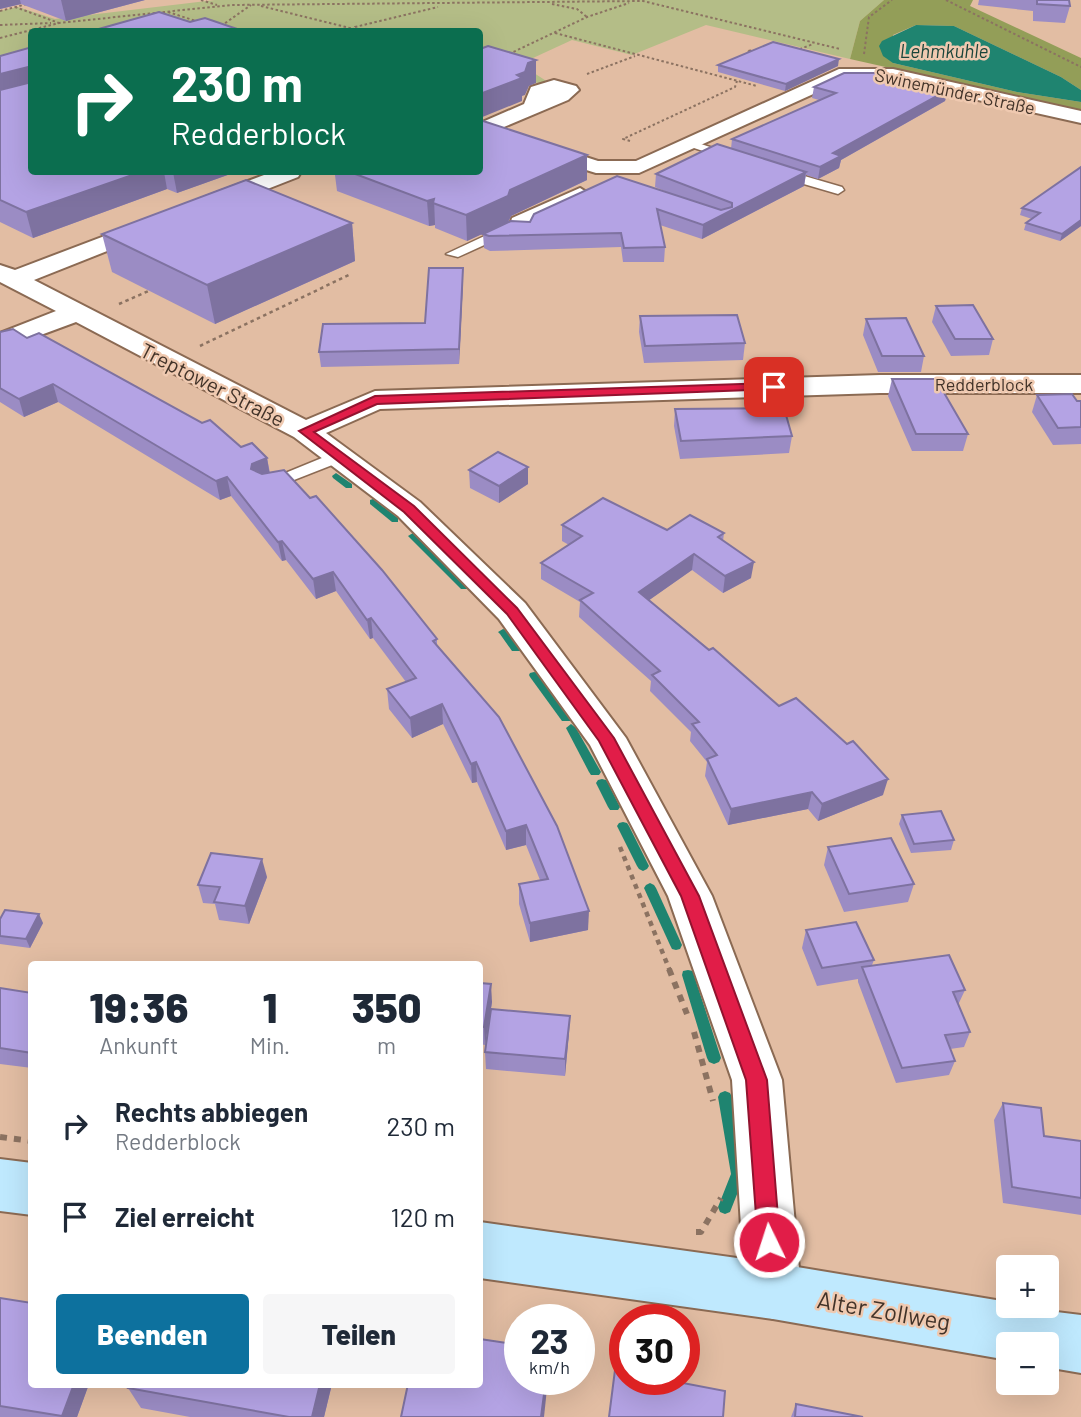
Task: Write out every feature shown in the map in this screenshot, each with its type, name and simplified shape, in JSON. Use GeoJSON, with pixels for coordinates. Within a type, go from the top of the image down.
{"type":"FeatureCollection","features":[{"type":"Feature","properties":{"kind":"street","name":"Swinemünder Straße"},"geometry":{"type":"LineString","coordinates":[[520,226],[839,75],[893,75],[1081,117]]}},
{"type":"Feature","properties":{"kind":"street","name":"Swinemünder Straße"},"geometry":{"type":"LineString","coordinates":[[483,129],[533,107]]}},
{"type":"Feature","properties":{"kind":"street","name":"Swinemünder Straße"},"geometry":{"type":"LineString","coordinates":[[483,131],[626,176]]}},
{"type":"Feature","properties":{"kind":"street"},"geometry":{"type":"LineString","coordinates":[[7,276],[282,175]]}},
{"type":"Feature","properties":{"kind":"street","name":"Treptower Straße"},"geometry":{"type":"LineString","coordinates":[[7,276],[305,431],[409,509],[512,611],[606,738],[690,896],[757,1080],[773,1291]]}},
{"type":"Feature","properties":{"kind":"street"},"geometry":{"type":"LineString","coordinates":[[0,342],[82,316]]}},
{"type":"Feature","properties":{"kind":"street","name":"Redderblock"},"geometry":{"type":"LineString","coordinates":[[305,431],[375,400],[388,399],[880,384],[1081,384]]}},
{"type":"Feature","properties":{"kind":"street"},"geometry":{"type":"LineString","coordinates":[[0,1185],[28,1188]]}},
{"type":"Feature","properties":{"kind":"street","name":"Alter Zollweg"},"geometry":{"type":"LineString","coordinates":[[483,1250],[773,1291],[1081,1344]]}},
{"type":"Feature","properties":{"kind":"lane"},"geometry":{"type":"LineString","coordinates":[[692,144],[748,163]]}},
{"type":"Feature","properties":{"kind":"lane"},"geometry":{"type":"LineString","coordinates":[[760,167],[838,190]]}},
{"type":"Feature","properties":{"kind":"lane"},"geometry":{"type":"LineString","coordinates":[[453,254],[520,226]]}},
{"type":"Feature","properties":{"kind":"lane"},"geometry":{"type":"LineString","coordinates":[[265,485],[339,456]]}},
{"type":"Feature","properties":{"kind":"path"},"geometry":{"type":"LineString","coordinates":[[201,0],[219,6]]}},
{"type":"Feature","properties":{"kind":"path"},"geometry":{"type":"LineString","coordinates":[[217,28],[260,0]]}},
{"type":"Feature","properties":{"kind":"path"},"geometry":{"type":"LineString","coordinates":[[509,54],[587,17],[639,0],[657,1],[840,49]]}},
{"type":"Feature","properties":{"kind":"path"},"geometry":{"type":"LineString","coordinates":[[865,73],[869,17],[892,0]]}},
{"type":"Feature","properties":{"kind":"path"},"geometry":{"type":"LineString","coordinates":[[946,0],[1081,67]]}},
{"type":"Feature","properties":{"kind":"path"},"geometry":{"type":"LineString","coordinates":[[544,2],[577,9],[587,17]]}},
{"type":"Feature","properties":{"kind":"path"},"geometry":{"type":"LineString","coordinates":[[0,25],[59,23],[252,4],[633,2]]}},
{"type":"Feature","properties":{"kind":"path"},"geometry":{"type":"LineString","coordinates":[[0,10],[28,4]]}},
{"type":"Feature","properties":{"kind":"path"},"geometry":{"type":"LineString","coordinates":[[252,4],[355,27],[446,5]]}},
{"type":"Feature","properties":{"kind":"path"},"geometry":{"type":"LineString","coordinates":[[15,7],[59,23]]}},
{"type":"Feature","properties":{"kind":"path"},"geometry":{"type":"LineString","coordinates":[[166,11],[204,24]]}},
{"type":"Feature","properties":{"kind":"path"},"geometry":{"type":"LineString","coordinates":[[39,28],[59,23]]}},
{"type":"Feature","properties":{"kind":"path"},"geometry":{"type":"LineString","coordinates":[[0,38],[28,31]]}},
{"type":"Feature","properties":{"kind":"path"},"geometry":{"type":"LineString","coordinates":[[555,33],[791,97]]}},
{"type":"Feature","properties":{"kind":"path"},"geometry":{"type":"LineString","coordinates":[[794,51],[815,43]]}},
{"type":"Feature","properties":{"kind":"path"},"geometry":{"type":"LineString","coordinates":[[786,49],[805,54]]}},
{"type":"Feature","properties":{"kind":"path"},"geometry":{"type":"LineString","coordinates":[[576,78],[635,55]]}},
{"type":"Feature","properties":{"kind":"path"},"geometry":{"type":"LineString","coordinates":[[713,74],[723,70]]}},
{"type":"Feature","properties":{"kind":"path"},"geometry":{"type":"LineString","coordinates":[[671,153],[623,139],[736,87],[737,81]]}},
{"type":"Feature","properties":{"kind":"path"},"geometry":{"type":"LineString","coordinates":[[168,361],[351,274]]}},
{"type":"Feature","properties":{"kind":"path"},"geometry":{"type":"LineString","coordinates":[[82,316],[161,286]]}},
{"type":"Feature","properties":{"kind":"path"},"geometry":{"type":"LineString","coordinates":[[619,844],[691,1024],[716,1114]]}},
{"type":"Feature","properties":{"kind":"path"},"geometry":{"type":"LineString","coordinates":[[0,1137],[28,1140]]}},
{"type":"Feature","properties":{"kind":"path"},"geometry":{"type":"LineString","coordinates":[[701,1232],[726,1189]]}},
{"type":"Feature","properties":{"kind":"green space"},"geometry":{"type":"Polygon","coordinates":[[[215,0],[884,0],[860,21],[850,59],[706,25],[632,55],[572,40],[520,64],[551,84],[530,82],[483,67],[483,28],[28,28],[28,55],[0,63],[0,11],[18,7],[55,19],[215,0]]]}},
{"type":"Feature","properties":{"kind":"green space"},"geometry":{"type":"Polygon","coordinates":[[[884,0],[973,0],[970,6],[1081,58],[1081,90],[1061,77],[954,26],[916,25],[893,35],[893,63],[1017,92],[1081,102],[1081,111],[850,59],[860,21],[884,0]]]}},
{"type":"Feature","properties":{"kind":"water","name":"Lehmkuhle"},"geometry":{"type":"Polygon","coordinates":[[[916,25],[954,26],[1061,77],[1081,90],[1081,102],[1017,92],[893,63],[883,56],[879,46],[882,41],[916,25]]]}},
{"type":"Feature","properties":{"kind":"building"},"geometry":{"type":"Polygon","coordinates":[[[1037,0],[1069,0],[1070,6],[1037,4],[1037,0]]]}},
{"type":"Feature","properties":{"kind":"building"},"geometry":{"type":"Polygon","coordinates":[[[159,12],[190,22],[205,18],[234,28],[102,28],[159,12]]]}},
{"type":"Feature","properties":{"kind":"building"},"geometry":{"type":"Polygon","coordinates":[[[773,42],[839,59],[786,84],[718,65],[773,42]]]}},
{"type":"Feature","properties":{"kind":"building"},"geometry":{"type":"Polygon","coordinates":[[[488,46],[536,60],[528,63],[525,72],[517,75],[522,78],[483,93],[483,48],[488,46]]]}},
{"type":"Feature","properties":{"kind":"building"},"geometry":{"type":"Polygon","coordinates":[[[28,48],[28,67],[0,74],[0,56],[28,48]]]}},
{"type":"Feature","properties":{"kind":"building"},"geometry":{"type":"Polygon","coordinates":[[[844,73],[882,73],[948,90],[833,153],[841,156],[820,167],[732,139],[836,93],[814,87],[844,73]]]}},
{"type":"Feature","properties":{"kind":"building"},"geometry":{"type":"Polygon","coordinates":[[[28,83],[28,175],[132,175],[26,212],[0,200],[0,90],[28,83]]]}},
{"type":"Feature","properties":{"kind":"building"},"geometry":{"type":"Polygon","coordinates":[[[483,121],[587,155],[510,190],[508,196],[466,215],[433,203],[434,199],[427,201],[358,175],[483,175],[483,121]]]}},
{"type":"Feature","properties":{"kind":"building"},"geometry":{"type":"Polygon","coordinates":[[[717,144],[806,172],[703,225],[657,209],[665,247],[624,248],[621,233],[483,234],[511,221],[530,222],[534,214],[617,176],[721,210],[732,207],[732,203],[656,174],[717,144]]]}},
{"type":"Feature","properties":{"kind":"building"},"geometry":{"type":"Polygon","coordinates":[[[1081,167],[1081,220],[1062,234],[1026,223],[1040,213],[1022,208],[1081,167]]]}},
{"type":"Feature","properties":{"kind":"building"},"geometry":{"type":"Polygon","coordinates":[[[246,180],[352,223],[207,285],[102,234],[246,180]]]}},
{"type":"Feature","properties":{"kind":"building"},"geometry":{"type":"Polygon","coordinates":[[[429,268],[463,268],[459,349],[319,352],[323,324],[425,323],[429,268]]]}},
{"type":"Feature","properties":{"kind":"building"},"geometry":{"type":"Polygon","coordinates":[[[973,305],[993,339],[955,339],[936,306],[973,305]]]}},
{"type":"Feature","properties":{"kind":"building"},"geometry":{"type":"Polygon","coordinates":[[[737,315],[745,343],[645,346],[640,316],[737,315]]]}},
{"type":"Feature","properties":{"kind":"building"},"geometry":{"type":"Polygon","coordinates":[[[906,318],[924,356],[882,356],[866,319],[906,318]]]}},
{"type":"Feature","properties":{"kind":"building"},"geometry":{"type":"Polygon","coordinates":[[[13,329],[27,338],[39,333],[202,423],[210,420],[241,447],[252,443],[267,458],[252,464],[251,469],[262,474],[284,470],[310,498],[316,496],[382,570],[437,639],[433,641],[499,717],[557,826],[589,911],[530,923],[519,884],[548,879],[526,825],[506,831],[476,762],[471,764],[442,704],[410,718],[387,689],[416,678],[371,618],[367,620],[333,572],[313,579],[282,541],[278,542],[227,477],[216,481],[53,384],[19,399],[0,388],[0,332],[13,329]]]}},
{"type":"Feature","properties":{"kind":"building"},"geometry":{"type":"Polygon","coordinates":[[[892,379],[936,379],[968,434],[916,434],[892,379]]]}},
{"type":"Feature","properties":{"kind":"building"},"geometry":{"type":"Polygon","coordinates":[[[1072,394],[1077,401],[1081,401],[1081,427],[1058,428],[1037,395],[1072,394]]]}},
{"type":"Feature","properties":{"kind":"building"},"geometry":{"type":"Polygon","coordinates":[[[784,408],[792,436],[681,441],[675,409],[784,408]]]}},
{"type":"Feature","properties":{"kind":"building"},"geometry":{"type":"Polygon","coordinates":[[[498,452],[528,467],[499,486],[469,470],[498,452]]]}},
{"type":"Feature","properties":{"kind":"building"},"geometry":{"type":"Polygon","coordinates":[[[603,498],[667,530],[690,515],[724,533],[718,537],[754,562],[725,576],[694,554],[639,592],[709,650],[713,648],[779,706],[796,698],[847,744],[853,741],[888,779],[822,804],[812,792],[731,809],[707,759],[717,755],[692,724],[699,722],[652,675],[660,671],[580,600],[593,593],[541,563],[582,536],[562,525],[603,498]]]}},
{"type":"Feature","properties":{"kind":"building"},"geometry":{"type":"Polygon","coordinates":[[[941,811],[954,840],[914,844],[902,815],[941,811]]]}},
{"type":"Feature","properties":{"kind":"building"},"geometry":{"type":"Polygon","coordinates":[[[891,838],[914,884],[849,894],[828,847],[891,838]]]}},
{"type":"Feature","properties":{"kind":"building"},"geometry":{"type":"Polygon","coordinates":[[[211,853],[262,859],[245,906],[214,902],[220,887],[198,885],[211,853]]]}},
{"type":"Feature","properties":{"kind":"building"},"geometry":{"type":"Polygon","coordinates":[[[5,910],[39,914],[26,939],[0,936],[0,919],[5,910]]]}},
{"type":"Feature","properties":{"kind":"building"},"geometry":{"type":"Polygon","coordinates":[[[856,922],[874,960],[822,968],[806,930],[856,922]]]}},
{"type":"Feature","properties":{"kind":"building"},"geometry":{"type":"Polygon","coordinates":[[[949,955],[965,990],[953,992],[970,1032],[945,1035],[955,1061],[902,1068],[862,967],[949,955]]]}},
{"type":"Feature","properties":{"kind":"building"},"geometry":{"type":"Polygon","coordinates":[[[483,983],[491,984],[483,1027],[483,983]]]}},
{"type":"Feature","properties":{"kind":"building"},"geometry":{"type":"Polygon","coordinates":[[[0,988],[28,992],[28,1052],[0,1048],[0,988]]]}},
{"type":"Feature","properties":{"kind":"building"},"geometry":{"type":"Polygon","coordinates":[[[491,1009],[570,1016],[565,1059],[485,1052],[491,1009]]]}},
{"type":"Feature","properties":{"kind":"building"},"geometry":{"type":"Polygon","coordinates":[[[1003,1103],[1041,1108],[1044,1136],[1081,1141],[1081,1198],[1012,1187],[1003,1103]]]}},
{"type":"Feature","properties":{"kind":"building"},"geometry":{"type":"Polygon","coordinates":[[[0,1298],[28,1302],[28,1388],[72,1388],[62,1416],[0,1406],[0,1298]]]}},
{"type":"Feature","properties":{"kind":"building"},"geometry":{"type":"Polygon","coordinates":[[[483,1339],[504,1343],[504,1395],[544,1395],[541,1417],[401,1417],[407,1388],[483,1388],[483,1339]]]}},
{"type":"Feature","properties":{"kind":"building"},"geometry":{"type":"Polygon","coordinates":[[[700,1386],[725,1391],[723,1417],[609,1417],[612,1395],[700,1395],[700,1386]]]}},
{"type":"Feature","properties":{"kind":"building"},"geometry":{"type":"Polygon","coordinates":[[[128,1388],[319,1388],[312,1417],[289,1417],[128,1388]]]}},
{"type":"Feature","properties":{"kind":"building"},"geometry":{"type":"Polygon","coordinates":[[[796,1404],[863,1417],[795,1417],[796,1404]]]}},
{"type":"Feature","properties":{"kind":"waterway"},"geometry":{"type":"LineString","coordinates":[[336,476],[349,486]]}},
{"type":"Feature","properties":{"kind":"waterway"},"geometry":{"type":"LineString","coordinates":[[373,502],[395,520]]}},
{"type":"Feature","properties":{"kind":"waterway"},"geometry":{"type":"LineString","coordinates":[[413,536],[464,587]]}},
{"type":"Feature","properties":{"kind":"waterway"},"geometry":{"type":"LineString","coordinates":[[503,632],[516,649]]}},
{"type":"Feature","properties":{"kind":"waterway"},"geometry":{"type":"LineString","coordinates":[[534,675],[566,718]]}},
{"type":"Feature","properties":{"kind":"waterway"},"geometry":{"type":"LineString","coordinates":[[571,728],[595,772]]}},
{"type":"Feature","properties":{"kind":"waterway"},"geometry":{"type":"LineString","coordinates":[[602,783],[614,807]]}},
{"type":"Feature","properties":{"kind":"waterway"},"geometry":{"type":"LineString","coordinates":[[623,826],[643,866]]}},
{"type":"Feature","properties":{"kind":"waterway"},"geometry":{"type":"LineString","coordinates":[[650,888],[676,945]]}},
{"type":"Feature","properties":{"kind":"waterway"},"geometry":{"type":"LineString","coordinates":[[688,975],[714,1058]]}},
{"type":"Feature","properties":{"kind":"waterway"},"geometry":{"type":"LineString","coordinates":[[725,1097],[738,1174],[725,1207]]}},
{"type":"Feature","properties":{"kind":"route"},"geometry":{"type":"LineString","coordinates":[[769,1242],[757,1080],[690,896],[606,738],[512,611],[409,509],[305,431],[375,400],[774,387]]}}]}
